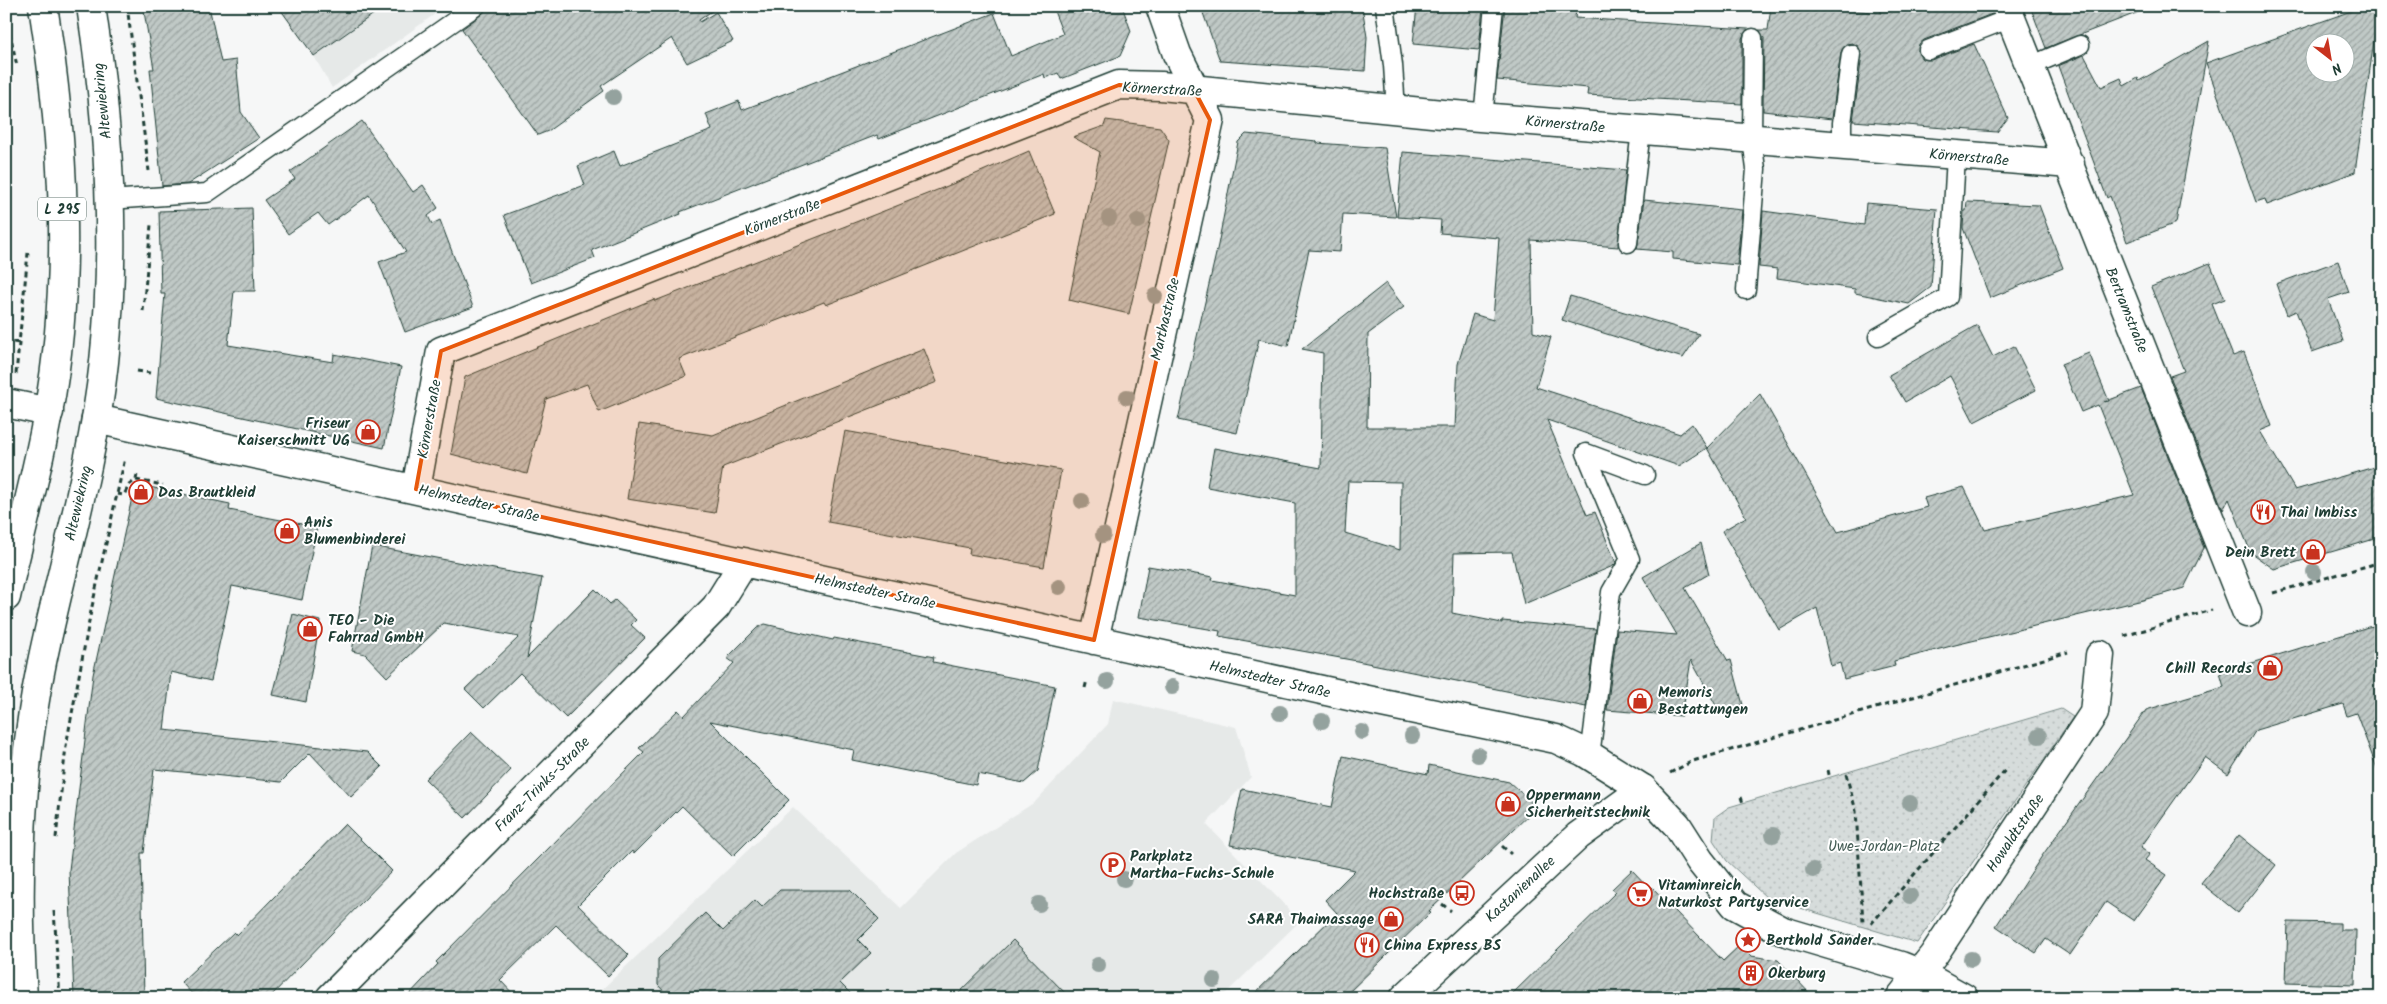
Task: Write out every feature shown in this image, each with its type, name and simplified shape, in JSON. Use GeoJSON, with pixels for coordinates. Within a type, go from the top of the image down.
{"type":"FeatureCollection","features":[{"type":"Feature","properties":{"kind":"street","name":"L 295"},"geometry":{"type":"LineString","coordinates":[[6,597],[49,412],[61,301],[62,184],[58,123],[43,6]]}},
{"type":"Feature","properties":{"kind":"street","name":"Altewiekring"},"geometry":{"type":"LineString","coordinates":[[23,998],[20,951],[20,860],[28,757],[41,665],[96,419],[108,308],[109,169],[92,6]]}},
{"type":"Feature","properties":{"kind":"street","name":"Marthastraße"},"geometry":{"type":"LineString","coordinates":[[1094,640],[1210,120],[1177,54],[1160,6]]}},
{"type":"Feature","properties":{"kind":"street","name":"Bertramstraße"},"geometry":{"type":"LineString","coordinates":[[2009,12],[2244,607]]}},
{"type":"Feature","properties":{"kind":"street","name":"Körnerstraße"},"geometry":{"type":"LineString","coordinates":[[416,489],[441,351],[1119,85],[1161,86],[1396,110],[2070,164]]}},
{"type":"Feature","properties":{"kind":"street"},"geometry":{"type":"LineString","coordinates":[[6,403],[49,412]]}},
{"type":"Feature","properties":{"kind":"street","name":"Helmstedter Straße"},"geometry":{"type":"LineString","coordinates":[[96,419],[1094,640],[1556,739],[1590,756],[1643,789]]}},
{"type":"Feature","properties":{"kind":"street","name":"Franz-Trinks-Straße"},"geometry":{"type":"LineString","coordinates":[[330,998],[716,608],[744,562]]}},
{"type":"Feature","properties":{"kind":"street","name":"Howaldtstraße"},"geometry":{"type":"LineString","coordinates":[[1900,998],[1920,974],[2094,713],[2109,646]]}},
{"type":"Feature","properties":{"kind":"street"},"geometry":{"type":"LineString","coordinates":[[1643,789],[1677,825],[1700,861],[1735,905],[1782,931],[1920,974],[1964,998]]}},
{"type":"Feature","properties":{"kind":"street","name":"Kastanienallee"},"geometry":{"type":"LineString","coordinates":[[1404,998],[1578,836],[1643,789]]}},
{"type":"Feature","properties":{"kind":"lane"},"geometry":{"type":"LineString","coordinates":[[110,200],[207,193],[476,6]]}},
{"type":"Feature","properties":{"kind":"lane"},"geometry":{"type":"LineString","coordinates":[[1385,6],[1393,65],[1396,110]]}},
{"type":"Feature","properties":{"kind":"lane"},"geometry":{"type":"LineString","coordinates":[[1483,117],[1488,88],[1494,6]]}},
{"type":"Feature","properties":{"kind":"lane"},"geometry":{"type":"LineString","coordinates":[[1928,50],[2009,12]]}},
{"type":"Feature","properties":{"kind":"lane"},"geometry":{"type":"LineString","coordinates":[[1746,290],[1756,168],[1752,139],[1753,38]]}},
{"type":"Feature","properties":{"kind":"lane"},"geometry":{"type":"LineString","coordinates":[[2030,66],[2080,45]]}},
{"type":"Feature","properties":{"kind":"lane"},"geometry":{"type":"LineString","coordinates":[[1842,147],[1842,122],[1851,54]]}},
{"type":"Feature","properties":{"kind":"lane"},"geometry":{"type":"LineString","coordinates":[[1628,243],[1641,130]]}},
{"type":"Feature","properties":{"kind":"lane"},"geometry":{"type":"LineString","coordinates":[[1878,337],[1948,297],[1956,156]]}},
{"type":"Feature","properties":{"kind":"lane"},"geometry":{"type":"LineString","coordinates":[[1590,756],[1611,592],[1630,559],[1586,453],[1645,475]]}},
{"type":"Feature","properties":{"kind":"path"},"geometry":{"type":"LineString","coordinates":[[6,15],[17,70]]}},
{"type":"Feature","properties":{"kind":"path"},"geometry":{"type":"LineString","coordinates":[[13,342],[20,343],[29,249]]}},
{"type":"Feature","properties":{"kind":"path"},"geometry":{"type":"LineString","coordinates":[[137,371],[150,374]]}},
{"type":"Feature","properties":{"kind":"path"},"geometry":{"type":"LineString","coordinates":[[56,839],[66,746],[90,611],[123,471]]}},
{"type":"Feature","properties":{"kind":"path"},"geometry":{"type":"LineString","coordinates":[[117,494],[124,495],[129,485],[136,480],[137,474]]}},
{"type":"Feature","properties":{"kind":"path"},"geometry":{"type":"LineString","coordinates":[[136,480],[163,486]]}},
{"type":"Feature","properties":{"kind":"path"},"geometry":{"type":"LineString","coordinates":[[2109,646],[2244,607],[2381,562]]}},
{"type":"Feature","properties":{"kind":"path"},"geometry":{"type":"LineString","coordinates":[[1643,789],[1693,761],[2071,651]]}},
{"type":"Feature","properties":{"kind":"path"},"geometry":{"type":"LineString","coordinates":[[1085,688],[1087,680]]}},
{"type":"Feature","properties":{"kind":"path"},"geometry":{"type":"LineString","coordinates":[[1870,925],[2007,768]]}},
{"type":"Feature","properties":{"kind":"path"},"geometry":{"type":"LineString","coordinates":[[1828,770],[1830,778]]}},
{"type":"Feature","properties":{"kind":"path"},"geometry":{"type":"LineString","coordinates":[[1846,774],[1856,810],[1863,923]]}},
{"type":"Feature","properties":{"kind":"path"},"geometry":{"type":"LineString","coordinates":[[1741,797],[1743,803]]}},
{"type":"Feature","properties":{"kind":"path"},"geometry":{"type":"LineString","coordinates":[[1502,846],[1514,856]]}},
{"type":"Feature","properties":{"kind":"path"},"geometry":{"type":"LineString","coordinates":[[1442,904],[1453,913]]}},
{"type":"Feature","properties":{"kind":"path"},"geometry":{"type":"LineString","coordinates":[[54,910],[60,998]]}},
{"type":"Feature","properties":{"kind":"highlighted area"},"geometry":{"type":"Polygon","coordinates":[[[1119,85],[1194,90],[1210,120],[1094,640],[416,489],[441,351],[1119,85]]]}},
{"type":"Feature","properties":{"kind":"shaded area"},"geometry":{"type":"Polygon","coordinates":[[[278,6],[446,6],[332,88],[314,56],[278,6]]]}},
{"type":"Feature","properties":{"kind":"shaded area"},"geometry":{"type":"Polygon","coordinates":[[[1113,699],[1236,727],[1251,777],[1206,824],[1300,921],[1221,998],[593,998],[793,807],[901,908],[956,853],[1035,802],[1108,724],[1113,699]]]}},
{"type":"Feature","properties":{"kind":"green space","name":"Uwe-Jordan-Platz"},"geometry":{"type":"Polygon","coordinates":[[[2061,709],[2073,717],[1917,943],[1767,898],[1727,861],[1713,840],[1715,817],[1729,807],[2061,709]]]}},
{"type":"Feature","properties":{"kind":"building"},"geometry":{"type":"Polygon","coordinates":[[[143,6],[209,6],[221,62],[236,60],[241,112],[259,138],[188,184],[162,186],[150,69],[154,69],[143,6]]]}},
{"type":"Feature","properties":{"kind":"building"},"geometry":{"type":"Polygon","coordinates":[[[278,6],[385,6],[314,56],[278,6]]]}},
{"type":"Feature","properties":{"kind":"building"},"geometry":{"type":"Polygon","coordinates":[[[486,6],[719,6],[699,20],[700,22],[716,12],[733,41],[687,63],[672,38],[601,86],[604,91],[548,131],[538,135],[462,29],[482,14],[486,6]]]}},
{"type":"Feature","properties":{"kind":"building"},"geometry":{"type":"Polygon","coordinates":[[[1052,6],[1122,6],[1131,31],[1120,56],[1061,79],[1058,73],[1045,78],[1044,74],[879,139],[877,135],[680,212],[681,214],[592,250],[595,258],[531,283],[504,215],[585,185],[578,166],[614,151],[620,166],[712,130],[706,114],[739,101],[742,110],[994,13],[1011,56],[1063,34],[1052,6]]]}},
{"type":"Feature","properties":{"kind":"building"},"geometry":{"type":"Polygon","coordinates":[[[1233,6],[1362,6],[1367,37],[1365,71],[1220,61],[1203,13],[1233,6]]]}},
{"type":"Feature","properties":{"kind":"building"},"geometry":{"type":"Polygon","coordinates":[[[1417,6],[1483,6],[1479,50],[1413,44],[1417,6]]]}},
{"type":"Feature","properties":{"kind":"building"},"geometry":{"type":"Polygon","coordinates":[[[1505,6],[1576,11],[1575,18],[1748,29],[1742,38],[1742,104],[1587,95],[1588,88],[1497,80],[1505,6]]]}},
{"type":"Feature","properties":{"kind":"building"},"geometry":{"type":"Polygon","coordinates":[[[1771,6],[1816,6],[1881,13],[1878,6],[1991,6],[1992,14],[1924,40],[1919,44],[1918,53],[1922,59],[1931,60],[1974,44],[2008,118],[1997,132],[1853,121],[1862,55],[1858,46],[1852,43],[1846,44],[1841,52],[1832,119],[1763,111],[1764,38],[1759,30],[1768,30],[1771,6]]]}},
{"type":"Feature","properties":{"kind":"building"},"geometry":{"type":"Polygon","coordinates":[[[2030,6],[2148,6],[2149,8],[2046,48],[2030,6]]]}},
{"type":"Feature","properties":{"kind":"building"},"geometry":{"type":"Polygon","coordinates":[[[2365,6],[2372,6],[2377,20],[2355,172],[2267,205],[2265,199],[2256,202],[2206,63],[2365,6]]]}},
{"type":"Feature","properties":{"kind":"building"},"geometry":{"type":"Polygon","coordinates":[[[2209,41],[2176,223],[2127,242],[2110,196],[2107,198],[2058,66],[2084,55],[2101,87],[2121,78],[2124,86],[2138,78],[2139,81],[2209,41]]]}},
{"type":"Feature","properties":{"kind":"building"},"geometry":{"type":"Polygon","coordinates":[[[1106,120],[1160,127],[1169,140],[1129,314],[1069,300],[1100,152],[1073,137],[1104,126],[1106,120]]]}},
{"type":"Feature","properties":{"kind":"building"},"geometry":{"type":"Polygon","coordinates":[[[362,121],[413,192],[423,185],[438,208],[428,216],[432,224],[440,220],[473,307],[405,332],[379,262],[406,252],[369,195],[328,225],[318,213],[288,234],[264,200],[295,179],[290,172],[362,121]]]}},
{"type":"Feature","properties":{"kind":"building"},"geometry":{"type":"Polygon","coordinates":[[[1246,134],[1317,141],[1317,143],[1385,148],[1396,217],[1343,214],[1340,252],[1309,250],[1288,346],[1259,339],[1237,433],[1178,420],[1218,245],[1238,142],[1246,134]]]}},
{"type":"Feature","properties":{"kind":"building"},"geometry":{"type":"Polygon","coordinates":[[[1029,151],[1055,214],[826,305],[824,302],[679,359],[686,376],[599,412],[587,384],[546,399],[527,474],[451,454],[465,377],[654,299],[655,301],[955,183],[1029,151]]]}},
{"type":"Feature","properties":{"kind":"building"},"geometry":{"type":"Polygon","coordinates":[[[1403,152],[1626,170],[1618,247],[1531,240],[1533,332],[1551,337],[1536,387],[1680,434],[1692,424],[1707,448],[1679,466],[1547,420],[1587,515],[1595,512],[1616,563],[1613,566],[1524,604],[1512,552],[1454,553],[1452,613],[1502,623],[1502,621],[1596,629],[1586,707],[1357,661],[1219,636],[1220,631],[1139,617],[1148,566],[1213,577],[1212,580],[1295,595],[1295,503],[1207,487],[1214,448],[1321,468],[1323,353],[1302,349],[1386,283],[1404,307],[1368,334],[1367,427],[1455,427],[1458,364],[1473,314],[1493,320],[1499,238],[1440,233],[1441,220],[1397,217],[1403,152]],[[1348,481],[1345,533],[1400,550],[1401,482],[1348,481]]]}},
{"type":"Feature","properties":{"kind":"building"},"geometry":{"type":"Polygon","coordinates":[[[1644,200],[1742,210],[1737,265],[1673,259],[1673,252],[1637,249],[1644,200]]]}},
{"type":"Feature","properties":{"kind":"building"},"geometry":{"type":"Polygon","coordinates":[[[1967,202],[2039,205],[2063,268],[1990,298],[1963,228],[1964,211],[1966,211],[1967,202]]]}},
{"type":"Feature","properties":{"kind":"building"},"geometry":{"type":"Polygon","coordinates":[[[1866,203],[1937,209],[1931,287],[1909,304],[1855,293],[1855,289],[1777,278],[1778,269],[1759,267],[1763,211],[1864,225],[1866,203]]]}},
{"type":"Feature","properties":{"kind":"building"},"geometry":{"type":"Polygon","coordinates":[[[252,208],[255,291],[234,291],[228,345],[333,362],[334,354],[401,367],[384,448],[156,398],[165,294],[161,294],[159,211],[252,208]]]}},
{"type":"Feature","properties":{"kind":"building"},"geometry":{"type":"Polygon","coordinates":[[[2338,261],[2349,292],[2328,299],[2343,341],[2312,352],[2296,311],[2287,315],[2276,284],[2338,261]]]}},
{"type":"Feature","properties":{"kind":"building"},"geometry":{"type":"Polygon","coordinates":[[[2210,263],[2225,299],[2212,304],[2233,356],[2244,352],[2272,426],[2260,431],[2295,490],[2381,465],[2381,537],[2274,569],[2251,553],[2229,499],[2223,510],[2170,376],[2184,371],[2151,287],[2210,263]]]}},
{"type":"Feature","properties":{"kind":"building"},"geometry":{"type":"Polygon","coordinates":[[[1570,296],[1699,334],[1683,358],[1562,320],[1570,296]]]}},
{"type":"Feature","properties":{"kind":"building"},"geometry":{"type":"Polygon","coordinates":[[[1977,325],[1993,357],[2014,346],[2036,390],[1974,422],[1950,376],[1905,402],[1889,375],[1977,325]]]}},
{"type":"Feature","properties":{"kind":"building"},"geometry":{"type":"Polygon","coordinates":[[[924,349],[937,382],[723,467],[715,513],[627,499],[639,424],[713,435],[924,349]]]}},
{"type":"Feature","properties":{"kind":"building"},"geometry":{"type":"Polygon","coordinates":[[[2089,353],[2109,400],[2141,388],[2204,548],[2184,588],[2143,600],[1894,661],[1895,666],[1844,679],[1840,663],[1831,666],[1817,608],[1779,630],[1722,531],[1746,517],[1707,448],[1760,394],[1838,532],[1927,507],[1924,498],[1964,487],[1985,530],[2134,495],[2098,405],[2081,412],[2061,364],[2089,353]]]}},
{"type":"Feature","properties":{"kind":"building"},"geometry":{"type":"Polygon","coordinates":[[[845,431],[1061,470],[1044,567],[969,554],[970,548],[828,522],[845,431]]]}},
{"type":"Feature","properties":{"kind":"building"},"geometry":{"type":"Polygon","coordinates":[[[135,484],[230,504],[229,510],[317,527],[302,600],[232,586],[211,681],[171,672],[164,730],[367,752],[382,767],[351,797],[310,753],[281,782],[154,769],[144,853],[141,853],[144,998],[74,998],[69,870],[93,675],[135,484]]]}},
{"type":"Feature","properties":{"kind":"building"},"geometry":{"type":"Polygon","coordinates":[[[1701,543],[1709,574],[1685,588],[1728,661],[1731,660],[1743,705],[1719,711],[1691,660],[1682,716],[1607,710],[1617,630],[1677,635],[1643,577],[1701,543]]]}},
{"type":"Feature","properties":{"kind":"building"},"geometry":{"type":"Polygon","coordinates":[[[372,546],[542,578],[527,658],[595,589],[610,604],[615,600],[636,620],[631,625],[645,638],[566,718],[520,673],[484,708],[465,689],[519,637],[444,623],[387,677],[365,654],[352,651],[372,546]]]}},
{"type":"Feature","properties":{"kind":"building"},"geometry":{"type":"Polygon","coordinates":[[[293,614],[320,621],[306,702],[273,695],[293,614]]]}},
{"type":"Feature","properties":{"kind":"building"},"geometry":{"type":"Polygon","coordinates":[[[765,624],[833,640],[834,638],[934,657],[933,662],[1055,686],[1038,771],[1024,783],[978,774],[976,785],[852,760],[854,750],[710,721],[789,800],[733,856],[682,806],[634,854],[632,851],[578,905],[629,955],[608,976],[556,925],[500,980],[517,998],[406,998],[438,964],[436,962],[644,752],[639,748],[678,710],[684,716],[734,663],[727,658],[757,628],[765,624]]]}},
{"type":"Feature","properties":{"kind":"building"},"geometry":{"type":"Polygon","coordinates":[[[2381,625],[2381,770],[2378,771],[2356,713],[2347,716],[2343,704],[2256,730],[2228,774],[2205,757],[2141,847],[2150,854],[2145,860],[2167,875],[2134,921],[2106,902],[2070,955],[2046,939],[2036,953],[1996,926],[2042,856],[2146,710],[2224,687],[2220,673],[2368,627],[2381,625]]]}},
{"type":"Feature","properties":{"kind":"building"},"geometry":{"type":"Polygon","coordinates":[[[471,732],[511,770],[465,818],[425,779],[471,732]]]}},
{"type":"Feature","properties":{"kind":"building"},"geometry":{"type":"Polygon","coordinates":[[[1343,756],[1428,774],[1429,765],[1509,782],[1537,807],[1429,911],[1431,912],[1343,998],[1250,998],[1337,913],[1325,900],[1355,870],[1230,845],[1242,789],[1332,807],[1343,756]]]}},
{"type":"Feature","properties":{"kind":"building"},"geometry":{"type":"Polygon","coordinates":[[[345,824],[392,871],[269,998],[196,998],[181,982],[234,932],[237,935],[345,824]]]}},
{"type":"Feature","properties":{"kind":"building"},"geometry":{"type":"Polygon","coordinates":[[[2239,835],[2276,865],[2238,913],[2201,883],[2239,835]]]}},
{"type":"Feature","properties":{"kind":"building"},"geometry":{"type":"Polygon","coordinates":[[[1632,870],[1650,889],[1652,887],[1723,961],[1740,945],[1751,956],[1778,960],[1814,998],[1508,998],[1616,892],[1612,889],[1632,870]]]}},
{"type":"Feature","properties":{"kind":"building"},"geometry":{"type":"Polygon","coordinates":[[[780,890],[850,890],[879,919],[858,940],[871,953],[840,983],[855,998],[670,998],[658,985],[658,959],[705,913],[723,931],[755,900],[762,907],[780,890]]]}},
{"type":"Feature","properties":{"kind":"building"},"geometry":{"type":"Polygon","coordinates":[[[2288,922],[2340,923],[2340,930],[2356,930],[2355,985],[2286,983],[2288,922]]]}},
{"type":"Feature","properties":{"kind":"building"},"geometry":{"type":"Polygon","coordinates":[[[1013,940],[1070,998],[954,998],[1013,940]]]}},
{"type":"Feature","properties":{"kind":"place","name":"Friseur Kaiserschnitt UG"},"geometry":{"type":"Point","coordinates":[368,432]}},
{"type":"Feature","properties":{"kind":"place","name":"Das Brautkleid"},"geometry":{"type":"Point","coordinates":[141,492]}},
{"type":"Feature","properties":{"kind":"place","name":"Thai Imbiss"},"geometry":{"type":"Point","coordinates":[2263,512]}},
{"type":"Feature","properties":{"kind":"place","name":"Anis Blumenbinderei"},"geometry":{"type":"Point","coordinates":[287,531]}},
{"type":"Feature","properties":{"kind":"place","name":"Dein Brett"},"geometry":{"type":"Point","coordinates":[2313,552]}},
{"type":"Feature","properties":{"kind":"place","name":"TEO - Die Fahrrad GmbH"},"geometry":{"type":"Point","coordinates":[310,629]}},
{"type":"Feature","properties":{"kind":"place","name":"Chill Records"},"geometry":{"type":"Point","coordinates":[2270,668]}},
{"type":"Feature","properties":{"kind":"place","name":"Memoris Bestattungen"},"geometry":{"type":"Point","coordinates":[1640,701]}},
{"type":"Feature","properties":{"kind":"place","name":"Oppermann Sicherheitstechnik"},"geometry":{"type":"Point","coordinates":[1508,804]}},
{"type":"Feature","properties":{"kind":"place","name":"Parkplatz Martha-Fuchs-Schule"},"geometry":{"type":"Point","coordinates":[1113,865]}},
{"type":"Feature","properties":{"kind":"place","name":"Hochstraße"},"geometry":{"type":"Point","coordinates":[1462,893]}},
{"type":"Feature","properties":{"kind":"place","name":"Vitaminreich Naturkost Partyservice"},"geometry":{"type":"Point","coordinates":[1640,894]}},
{"type":"Feature","properties":{"kind":"place","name":"SARA Thaimassage"},"geometry":{"type":"Point","coordinates":[1391,919]}},
{"type":"Feature","properties":{"kind":"place","name":"Berthold Sander"},"geometry":{"type":"Point","coordinates":[1748,940]}},
{"type":"Feature","properties":{"kind":"place","name":"China Express BS"},"geometry":{"type":"Point","coordinates":[1367,945]}},
{"type":"Feature","properties":{"kind":"place","name":"Okerburg"},"geometry":{"type":"Point","coordinates":[1751,973]}}]}
